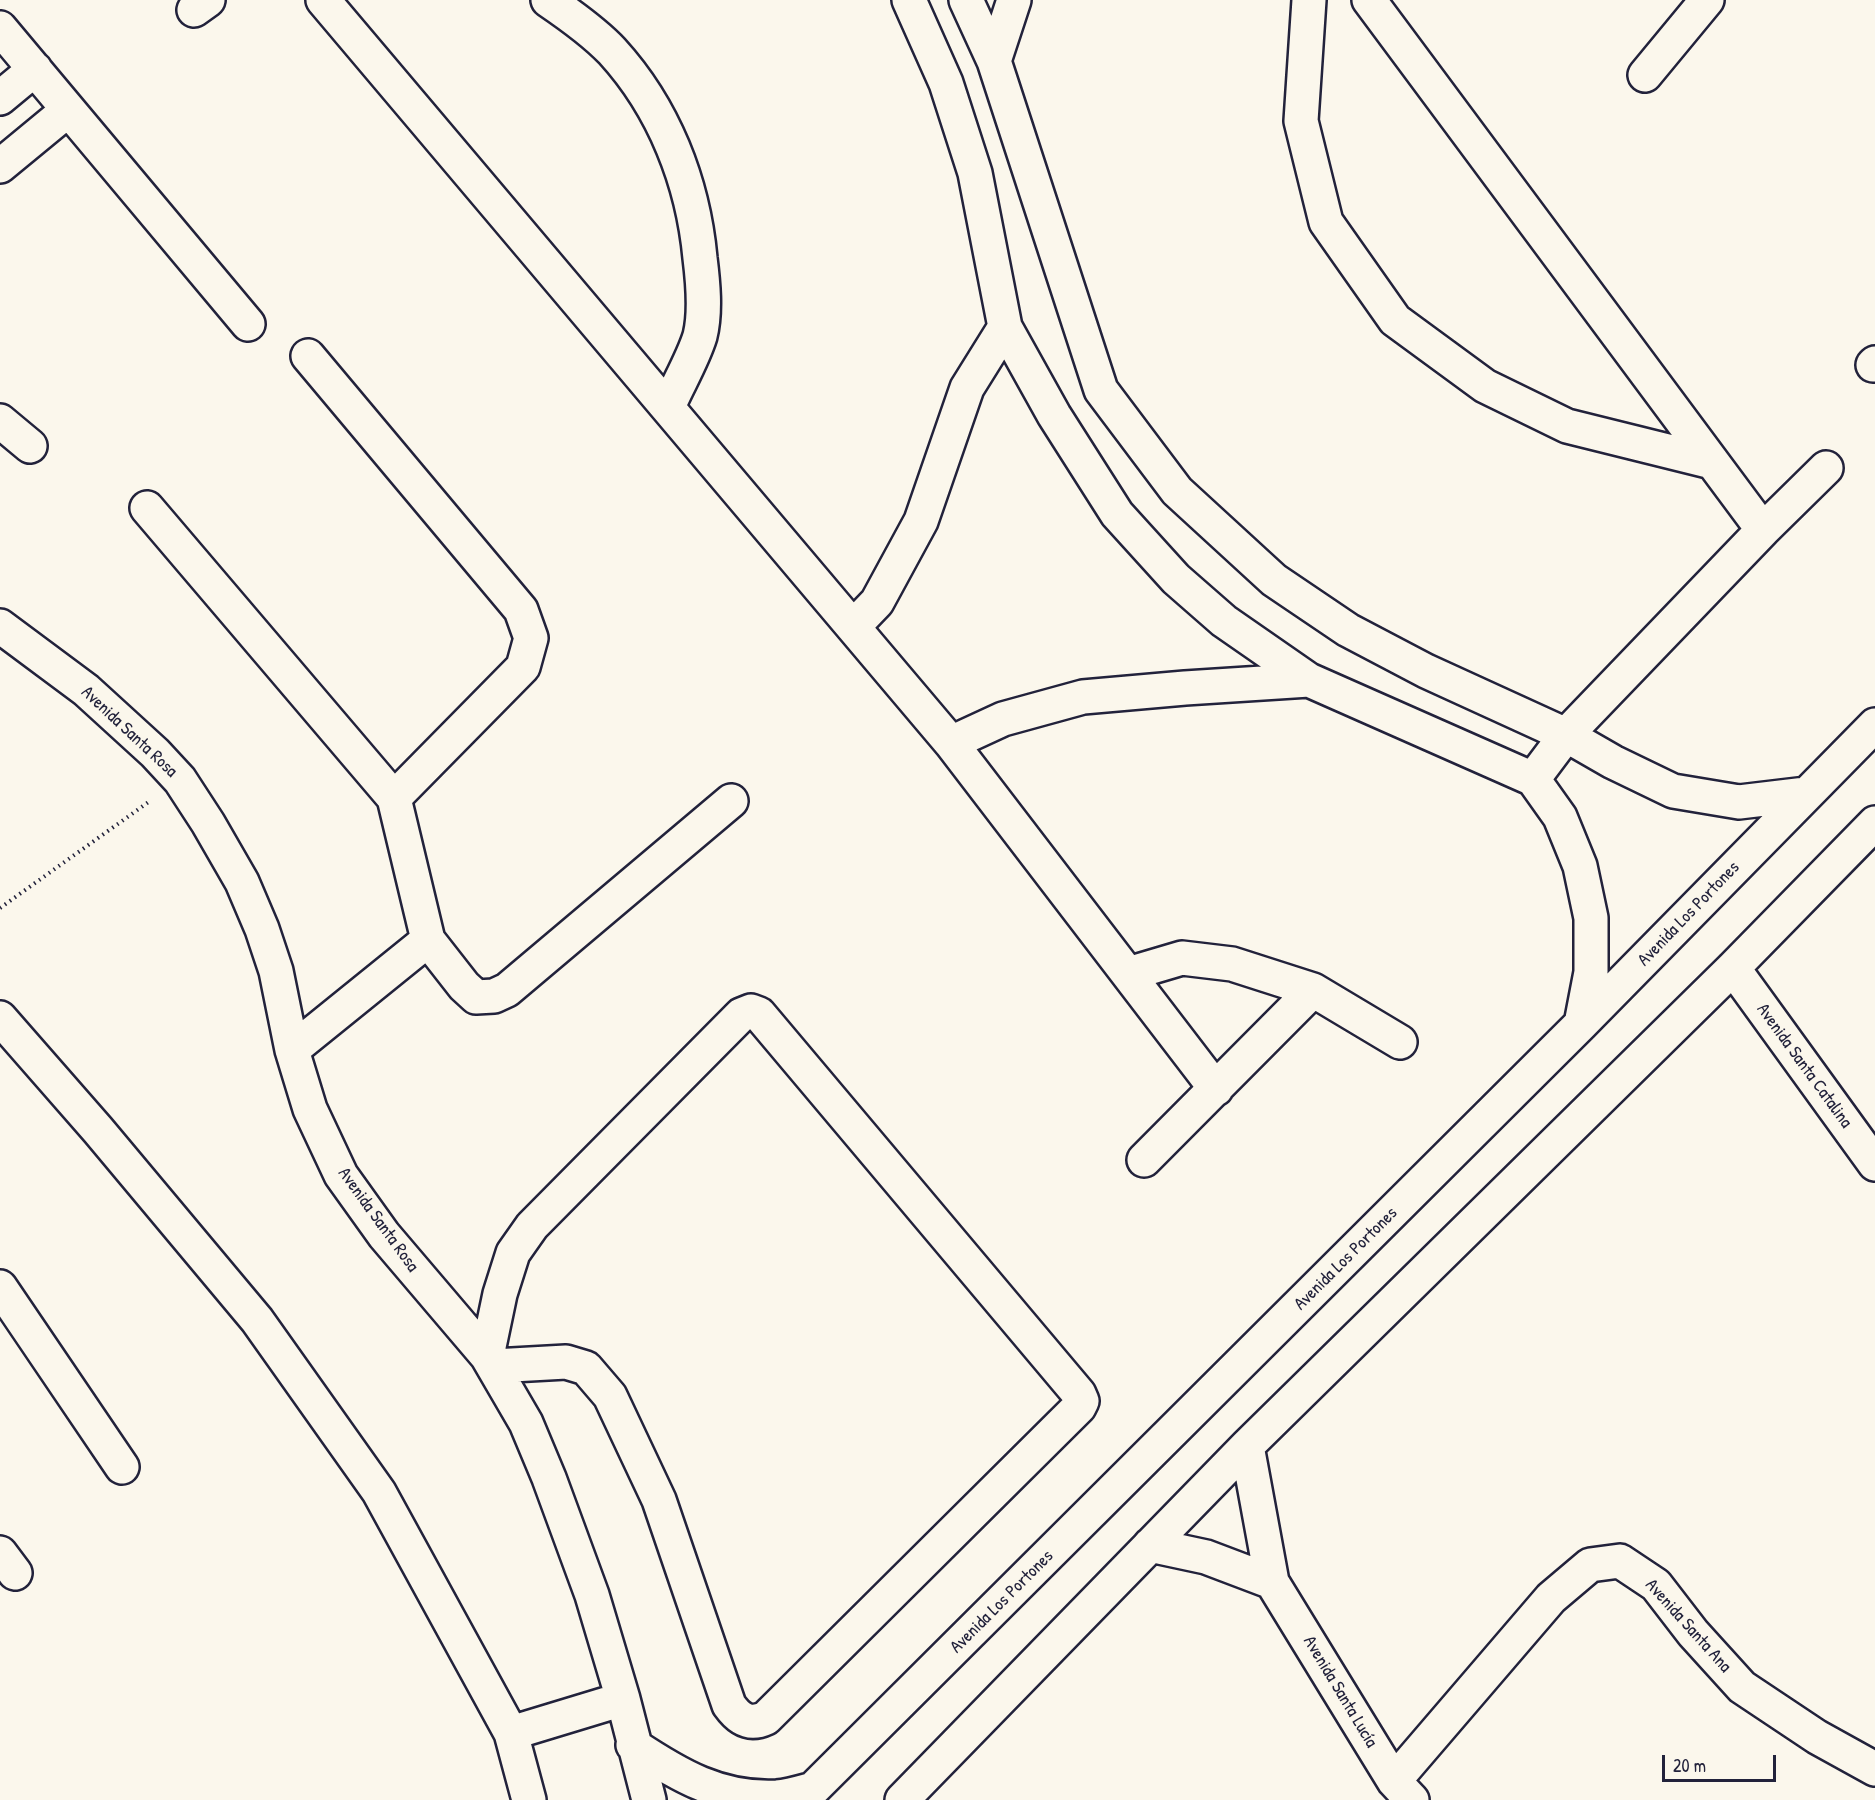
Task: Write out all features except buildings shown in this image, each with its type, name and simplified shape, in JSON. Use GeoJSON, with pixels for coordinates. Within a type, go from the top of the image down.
{"type":"FeatureCollection","features":[{"type":"Feature","properties":{"kind":"street"},"geometry":{"type":"LineString","coordinates":[[323,0],[951,742],[1216,1089]]}},
{"type":"Feature","properties":{"kind":"street"},"geometry":{"type":"LineString","coordinates":[[548,0],[611,49],[634,78],[667,130],[686,180],[698,233],[704,291],[700,335],[668,407]]}},
{"type":"Feature","properties":{"kind":"street"},"geometry":{"type":"LineString","coordinates":[[909,0],[946,82],[975,173],[1005,327],[1054,415],[1117,514],[1176,579],[1224,621],[1309,680],[1533,779],[1560,817],[1580,866],[1591,918],[1591,972],[1581,1024]]}},
{"type":"Feature","properties":{"kind":"street"},"geometry":{"type":"LineString","coordinates":[[966,0],[994,61],[1101,390],[1177,491],[1274,580],[1348,630],[1426,671],[1566,735],[1613,762],[1673,791],[1739,802],[1806,794]]}},
{"type":"Feature","properties":{"kind":"street"},"geometry":{"type":"LineString","coordinates":[[994,61],[1014,0]]}},
{"type":"Feature","properties":{"kind":"street"},"geometry":{"type":"LineString","coordinates":[[1309,0],[1301,121],[1326,222],[1395,320],[1485,386],[1567,426],[1712,462]]}},
{"type":"Feature","properties":{"kind":"street"},"geometry":{"type":"LineString","coordinates":[[1369,0],[1763,530]]}},
{"type":"Feature","properties":{"kind":"street"},"geometry":{"type":"LineString","coordinates":[[1645,75],[1707,0]]}},
{"type":"Feature","properties":{"kind":"street"},"geometry":{"type":"LineString","coordinates":[[0,28],[248,324]]}},
{"type":"Feature","properties":{"kind":"street"},"geometry":{"type":"LineString","coordinates":[[0,98],[35,69]]}},
{"type":"Feature","properties":{"kind":"street"},"geometry":{"type":"LineString","coordinates":[[0,166],[69,110]]}},
{"type":"Feature","properties":{"kind":"street"},"geometry":{"type":"LineString","coordinates":[[975,173],[1025,158]]}},
{"type":"Feature","properties":{"kind":"street"},"geometry":{"type":"LineString","coordinates":[[853,627],[877,602],[921,521],[967,388],[1005,327]]}},
{"type":"Feature","properties":{"kind":"street"},"geometry":{"type":"LineString","coordinates":[[308,356],[521,610],[531,638],[523,667],[394,798]]}},
{"type":"Feature","properties":{"kind":"street"},"geometry":{"type":"LineString","coordinates":[[0,421],[30,446]]}},
{"type":"Feature","properties":{"kind":"street"},"geometry":{"type":"LineString","coordinates":[[1533,779],[1566,735],[1763,530],[1826,468]]}},
{"type":"Feature","properties":{"kind":"street"},"geometry":{"type":"LineString","coordinates":[[147,508],[394,798],[428,940],[464,986],[476,997],[494,996],[507,990],[731,801]]}},
{"type":"Feature","properties":{"kind":"street","name":"Avenida Santa Rosa"},"geometry":{"type":"LineString","coordinates":[[0,626],[86,690],[155,753],[180,780],[242,882],[262,929],[276,971],[292,1050],[310,1109],[341,1175],[384,1235],[491,1361],[525,1423],[549,1478],[591,1594],[649,1800]]}},
{"type":"Feature","properties":{"kind":"street"},"geometry":{"type":"LineString","coordinates":[[951,742],[1003,719],[1083,697],[1309,680]]}},
{"type":"Feature","properties":{"kind":"street","name":"Avenida Los Portones"},"geometry":{"type":"LineString","coordinates":[[633,1745],[701,1787],[738,1796],[808,1795],[1581,1024],[1875,725]]}},
{"type":"Feature","properties":{"kind":"street"},"geometry":{"type":"LineString","coordinates":[[902,1800],[1247,1446],[1733,968],[1875,823]]}},
{"type":"Feature","properties":{"kind":"street"},"geometry":{"type":"LineString","coordinates":[[292,1050],[428,940]]}},
{"type":"Feature","properties":{"kind":"street"},"geometry":{"type":"LineString","coordinates":[[1128,974],[1182,958],[1232,964],[1313,990],[1400,1042]]}},
{"type":"Feature","properties":{"kind":"street","name":"Avenida Santa Catalina"},"geometry":{"type":"LineString","coordinates":[[1733,968],[1875,1164]]}},
{"type":"Feature","properties":{"kind":"street"},"geometry":{"type":"LineString","coordinates":[[1144,1160],[1313,990]]}},
{"type":"Feature","properties":{"kind":"street"},"geometry":{"type":"LineString","coordinates":[[751,1011],[759,1014],[1079,1394],[1082,1401],[1079,1407],[766,1718],[751,1722],[737,1717],[729,1705],[659,1500],[610,1396],[586,1368],[566,1362],[491,1361],[500,1294],[513,1253],[532,1226],[741,1015],[751,1011]]}},
{"type":"Feature","properties":{"kind":"street"},"geometry":{"type":"LineString","coordinates":[[0,1018],[106,1139],[264,1329],[379,1492],[511,1733],[529,1800]]}},
{"type":"Feature","properties":{"kind":"street"},"geometry":{"type":"LineString","coordinates":[[0,1287],[122,1467]]}},
{"type":"Feature","properties":{"kind":"street","name":"Avenida Santa Lucía"},"geometry":{"type":"LineString","coordinates":[[1247,1446],[1272,1582],[1403,1790]]}},
{"type":"Feature","properties":{"kind":"street"},"geometry":{"type":"LineString","coordinates":[[1150,1545],[1206,1557],[1272,1582]]}},
{"type":"Feature","properties":{"kind":"street","name":"Avenida Santa Ana"},"geometry":{"type":"LineString","coordinates":[[1403,1790],[1551,1598],[1590,1565],[1620,1561],[1656,1585],[1693,1633],[1742,1687],[1817,1737],[1875,1769]]}},
{"type":"Feature","properties":{"kind":"street"},"geometry":{"type":"LineString","coordinates":[[511,1733],[622,1699]]}},
{"type":"Feature","properties":{"kind":"path"},"geometry":{"type":"LineString","coordinates":[[0,908],[180,780]]}}]}
